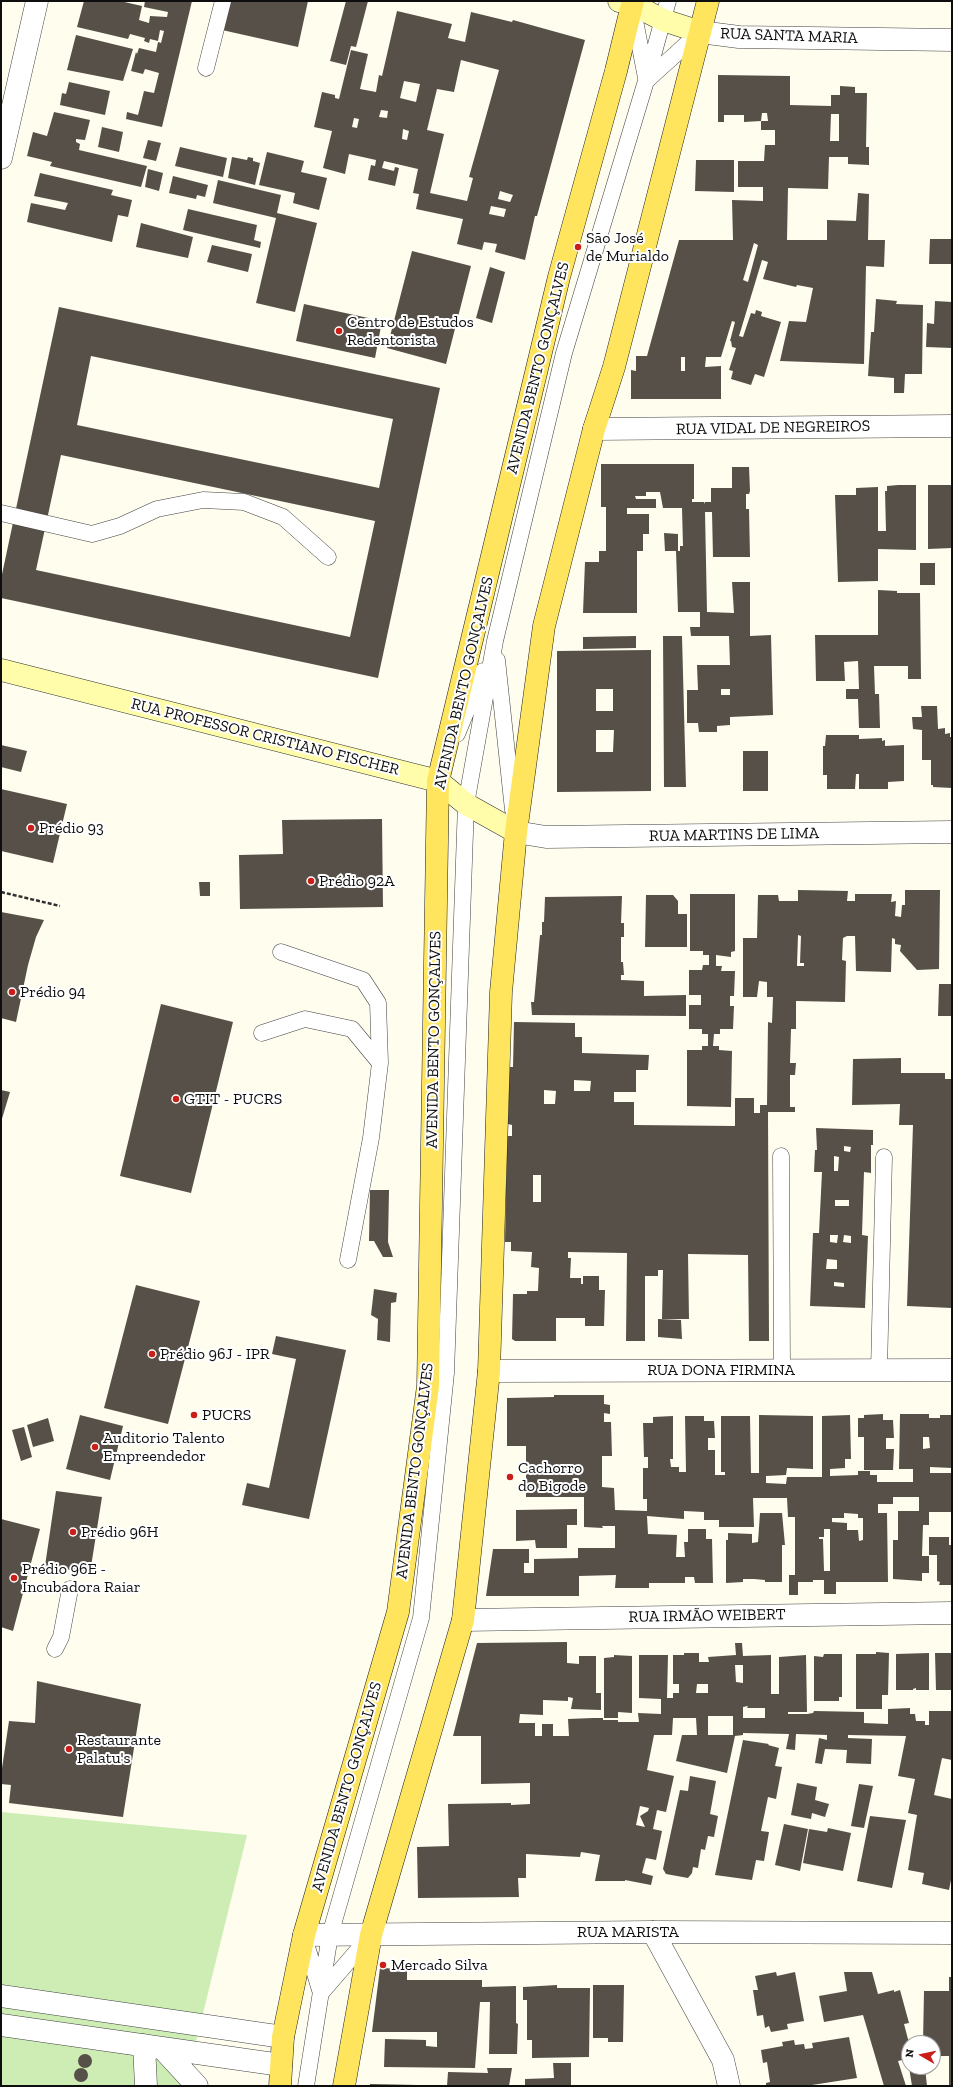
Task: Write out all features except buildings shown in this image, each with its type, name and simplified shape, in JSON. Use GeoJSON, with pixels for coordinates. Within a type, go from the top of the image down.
{"type":"FeatureCollection","features":[{"type":"Feature","properties":{"kind":"main road"},"geometry":{"type":"LineString","coordinates":[[344,2086],[371,1935],[463,1620],[489,1371],[501,992],[516,832],[544,626],[594,429],[614,367],[708,1]]}},
{"type":"Feature","properties":{"kind":"main road","name":"RUA SANTA MARIA"},"geometry":{"type":"LineString","coordinates":[[628,2],[666,11],[700,32]]}},
{"type":"Feature","properties":{"kind":"main road","name":"AVENIDA BENTO GONÇALVES"},"geometry":{"type":"LineString","coordinates":[[280,2076],[283,2037],[304,1935],[398,1612],[428,1386],[438,781],[559,276],[616,71],[628,2]]}},
{"type":"Feature","properties":{"kind":"main road","name":"RUA PROFESSOR CRISTIANO FISCHER"},"geometry":{"type":"LineString","coordinates":[[1,670],[438,781],[466,804],[516,832]]}},
{"type":"Feature","properties":{"kind":"street"},"geometry":{"type":"LineString","coordinates":[[1,158],[37,1]]}},
{"type":"Feature","properties":{"kind":"street","name":"RUA SANTA MARIA"},"geometry":{"type":"LineString","coordinates":[[700,32],[739,36],[952,40]]}},
{"type":"Feature","properties":{"kind":"street","name":"RUA VIDAL DE NEGREIROS"},"geometry":{"type":"LineString","coordinates":[[594,429],[952,426]]}},
{"type":"Feature","properties":{"kind":"street","name":"RUA MARTINS DE LIMA"},"geometry":{"type":"LineString","coordinates":[[516,832],[546,837],[952,832]]}},
{"type":"Feature","properties":{"kind":"street","name":"RUA DONA FIRMINA"},"geometry":{"type":"LineString","coordinates":[[489,1371],[952,1370]]}},
{"type":"Feature","properties":{"kind":"street","name":"RUA IRMÃO WEIBERT"},"geometry":{"type":"LineString","coordinates":[[463,1620],[952,1613]]}},
{"type":"Feature","properties":{"kind":"street"},"geometry":{"type":"LineString","coordinates":[[653,1932],[723,2060],[729,2086]]}},
{"type":"Feature","properties":{"kind":"street","name":"RUA MARISTA"},"geometry":{"type":"LineString","coordinates":[[304,1935],[653,1932],[952,1933]]}},
{"type":"Feature","properties":{"kind":"street"},"geometry":{"type":"LineString","coordinates":[[1,1996],[283,2037]]}},
{"type":"Feature","properties":{"kind":"street"},"geometry":{"type":"LineString","coordinates":[[189,2053],[193,2024]]}},
{"type":"Feature","properties":{"kind":"street"},"geometry":{"type":"LineString","coordinates":[[1,2025],[189,2053],[280,2076]]}},
{"type":"Feature","properties":{"kind":"street"},"geometry":{"type":"LineString","coordinates":[[146,2086],[153,2047]]}},
{"type":"Feature","properties":{"kind":"street"},"geometry":{"type":"LineString","coordinates":[[153,2047],[197,2086]]}},
{"type":"Feature","properties":{"kind":"lane"},"geometry":{"type":"LineString","coordinates":[[206,68],[223,1]]}},
{"type":"Feature","properties":{"kind":"lane"},"geometry":{"type":"LineString","coordinates":[[628,2],[646,81]]}},
{"type":"Feature","properties":{"kind":"lane"},"geometry":{"type":"LineString","coordinates":[[306,2086],[330,1935],[421,1618],[446,1373],[466,804],[495,641],[564,353],[666,11]]}},
{"type":"Feature","properties":{"kind":"lane"},"geometry":{"type":"LineString","coordinates":[[646,81],[700,32]]}},
{"type":"Feature","properties":{"kind":"lane"},"geometry":{"type":"LineString","coordinates":[[1,513],[92,534],[120,526],[157,509],[204,500],[244,502],[283,517],[328,557]]}},
{"type":"Feature","properties":{"kind":"lane"},"geometry":{"type":"LineString","coordinates":[[438,781],[495,641]]}},
{"type":"Feature","properties":{"kind":"lane"},"geometry":{"type":"LineString","coordinates":[[495,641],[516,832]]}},
{"type":"Feature","properties":{"kind":"lane"},"geometry":{"type":"LineString","coordinates":[[281,952],[363,980],[378,1003],[380,1063],[371,1138],[348,1260]]}},
{"type":"Feature","properties":{"kind":"lane"},"geometry":{"type":"LineString","coordinates":[[262,1033],[305,1019],[352,1029],[380,1063]]}},
{"type":"Feature","properties":{"kind":"lane"},"geometry":{"type":"LineString","coordinates":[[781,1156],[782,1370]]}},
{"type":"Feature","properties":{"kind":"lane"},"geometry":{"type":"LineString","coordinates":[[879,1370],[884,1157]]}},
{"type":"Feature","properties":{"kind":"lane"},"geometry":{"type":"LineString","coordinates":[[55,1649],[61,1637],[70,1589]]}},
{"type":"Feature","properties":{"kind":"lane"},"geometry":{"type":"LineString","coordinates":[[304,1935],[321,1993]]}},
{"type":"Feature","properties":{"kind":"lane"},"geometry":{"type":"LineString","coordinates":[[321,1993],[371,1935]]}},
{"type":"Feature","properties":{"kind":"path"},"geometry":{"type":"LineString","coordinates":[[1,892],[60,906]]}},
{"type":"Feature","properties":{"kind":"green space"},"geometry":{"type":"Polygon","coordinates":[[[1,1812],[247,1835],[185,2086],[1,2086],[1,1812]]]}},
{"type":"Feature","properties":{"kind":"place","name":"São José de Murialdo"},"geometry":{"type":"Point","coordinates":[578,247]}},
{"type":"Feature","properties":{"kind":"place","name":"Centro de Estudos Redentorista"},"geometry":{"type":"Point","coordinates":[339,331]}},
{"type":"Feature","properties":{"kind":"place","name":"Prédio 93"},"geometry":{"type":"Point","coordinates":[31,828]}},
{"type":"Feature","properties":{"kind":"place","name":"Prédio 92A"},"geometry":{"type":"Point","coordinates":[311,881]}},
{"type":"Feature","properties":{"kind":"place","name":"Prédio 94"},"geometry":{"type":"Point","coordinates":[12,992]}},
{"type":"Feature","properties":{"kind":"place","name":"GTIT - PUCRS"},"geometry":{"type":"Point","coordinates":[176,1099]}},
{"type":"Feature","properties":{"kind":"place","name":"Prédio 96J - IPR"},"geometry":{"type":"Point","coordinates":[152,1354]}},
{"type":"Feature","properties":{"kind":"place","name":"PUCRS"},"geometry":{"type":"Point","coordinates":[194,1415]}},
{"type":"Feature","properties":{"kind":"place","name":"Auditorio Talento Empreendedor"},"geometry":{"type":"Point","coordinates":[95,1447]}},
{"type":"Feature","properties":{"kind":"place","name":"Cachorro do Bigode"},"geometry":{"type":"Point","coordinates":[510,1477]}},
{"type":"Feature","properties":{"kind":"place","name":"Prédio 96H"},"geometry":{"type":"Point","coordinates":[73,1532]}},
{"type":"Feature","properties":{"kind":"place","name":"Prédio 96E - Incubadora Raiar"},"geometry":{"type":"Point","coordinates":[14,1578]}},
{"type":"Feature","properties":{"kind":"place","name":"Restaurante Palatu's"},"geometry":{"type":"Point","coordinates":[69,1749]}},
{"type":"Feature","properties":{"kind":"place","name":"Mercado Silva"},"geometry":{"type":"Point","coordinates":[383,1965]}}]}
